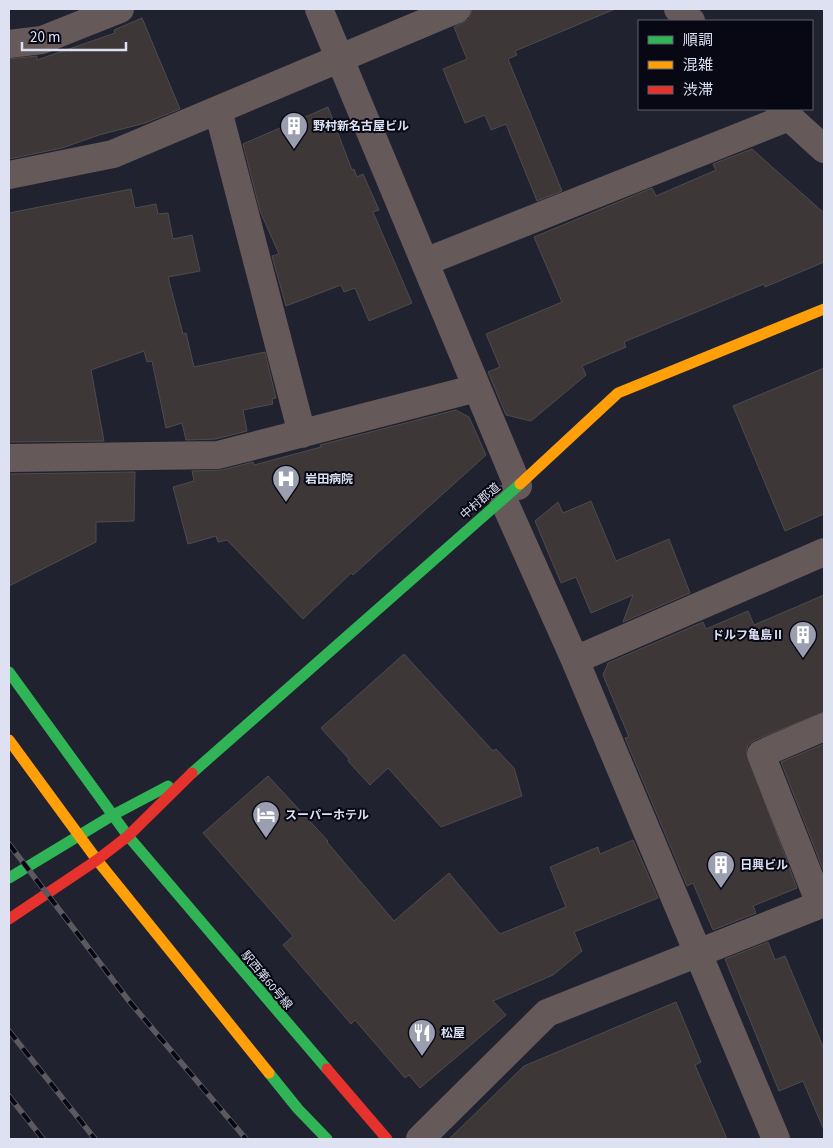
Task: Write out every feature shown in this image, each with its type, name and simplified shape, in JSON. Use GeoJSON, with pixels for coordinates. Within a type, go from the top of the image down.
{"type":"FeatureCollection","features":[{"type":"Feature","properties":{"kind":"street"},"geometry":{"type":"LineString","coordinates":[[9,44],[42,40],[120,9]]}},
{"type":"Feature","properties":{"kind":"street"},"geometry":{"type":"LineString","coordinates":[[319,9],[477,388],[510,492],[575,660],[776,1139]]}},
{"type":"Feature","properties":{"kind":"street"},"geometry":{"type":"LineString","coordinates":[[9,175],[113,154],[457,9]]}},
{"type":"Feature","properties":{"kind":"street"},"geometry":{"type":"LineString","coordinates":[[678,9],[690,20]]}},
{"type":"Feature","properties":{"kind":"street"},"geometry":{"type":"LineString","coordinates":[[218,110],[302,434]]}},
{"type":"Feature","properties":{"kind":"street"},"geometry":{"type":"LineString","coordinates":[[425,262],[784,113],[824,149]]}},
{"type":"Feature","properties":{"kind":"street","name":"中村郡道"},"geometry":{"type":"LineString","coordinates":[[191,773],[510,492],[618,393],[824,309]]}},
{"type":"Feature","properties":{"kind":"street"},"geometry":{"type":"LineString","coordinates":[[9,458],[218,455],[477,388]]}},
{"type":"Feature","properties":{"kind":"street"},"geometry":{"type":"LineString","coordinates":[[575,660],[824,552]]}},
{"type":"Feature","properties":{"kind":"street","name":"駅西第60号線"},"geometry":{"type":"LineString","coordinates":[[9,672],[128,836],[387,1139]]}},
{"type":"Feature","properties":{"kind":"street"},"geometry":{"type":"LineString","coordinates":[[420,1139],[547,1013],[822,904],[761,754],[824,727]]}},
{"type":"Feature","properties":{"kind":"street"},"geometry":{"type":"LineString","coordinates":[[9,740],[97,860],[298,1109],[327,1139]]}},
{"type":"Feature","properties":{"kind":"street"},"geometry":{"type":"LineString","coordinates":[[9,878],[113,815],[191,773]]}},
{"type":"Feature","properties":{"kind":"street"},"geometry":{"type":"LineString","coordinates":[[9,919],[97,860],[128,836],[191,773]]}},
{"type":"Feature","properties":{"kind":"building"},"geometry":{"type":"Polygon","coordinates":[[[472,9],[615,9],[515,51],[517,55],[508,59],[562,191],[537,201],[506,124],[491,130],[485,115],[465,123],[443,69],[467,59],[454,27],[469,19],[472,9]]]}},
{"type":"Feature","properties":{"kind":"building"},"geometry":{"type":"Polygon","coordinates":[[[142,18],[180,109],[145,123],[99,135],[62,148],[9,159],[9,59],[37,56],[37,60],[115,33],[114,30],[142,18]]]}},
{"type":"Feature","properties":{"kind":"building"},"geometry":{"type":"Polygon","coordinates":[[[328,107],[352,170],[354,169],[357,177],[363,174],[379,210],[373,212],[412,303],[369,321],[355,288],[344,292],[341,285],[286,306],[272,256],[279,254],[260,211],[243,144],[328,107]]]}},
{"type":"Feature","properties":{"kind":"building"},"geometry":{"type":"Polygon","coordinates":[[[752,149],[824,213],[824,262],[765,287],[764,284],[624,342],[626,347],[582,366],[586,375],[531,421],[506,415],[488,372],[500,367],[486,334],[562,302],[534,237],[652,188],[656,196],[716,170],[713,164],[752,149]]]}},
{"type":"Feature","properties":{"kind":"building"},"geometry":{"type":"Polygon","coordinates":[[[131,189],[135,208],[156,204],[158,214],[168,213],[173,239],[192,235],[200,271],[168,277],[183,334],[186,333],[194,367],[265,352],[276,398],[272,399],[273,404],[243,410],[247,431],[216,439],[186,440],[182,423],[166,428],[152,361],[147,362],[144,351],[91,370],[104,441],[9,442],[9,213],[131,189]]]}},
{"type":"Feature","properties":{"kind":"building"},"geometry":{"type":"Polygon","coordinates":[[[824,368],[824,514],[785,531],[733,406],[824,368]]]}},
{"type":"Feature","properties":{"kind":"building"},"geometry":{"type":"Polygon","coordinates":[[[456,410],[469,417],[486,455],[353,575],[351,573],[303,619],[227,540],[218,542],[216,536],[188,544],[173,487],[194,481],[192,471],[222,470],[253,462],[254,465],[321,447],[320,445],[456,410]]]}},
{"type":"Feature","properties":{"kind":"building"},"geometry":{"type":"Polygon","coordinates":[[[135,472],[134,521],[96,522],[96,542],[9,586],[9,474],[135,472]]]}},
{"type":"Feature","properties":{"kind":"building"},"geometry":{"type":"Polygon","coordinates":[[[591,501],[616,561],[669,539],[690,593],[623,622],[633,595],[591,613],[576,577],[561,583],[535,521],[558,502],[563,513],[591,501]]]}},
{"type":"Feature","properties":{"kind":"building"},"geometry":{"type":"Polygon","coordinates":[[[824,595],[824,712],[755,740],[748,745],[746,752],[797,888],[753,906],[756,913],[713,930],[693,883],[687,886],[625,738],[629,737],[603,675],[608,663],[703,622],[706,629],[748,611],[754,625],[824,595]]]}},
{"type":"Feature","properties":{"kind":"building"},"geometry":{"type":"Polygon","coordinates":[[[404,654],[493,751],[496,749],[514,768],[522,796],[441,827],[388,768],[370,785],[348,761],[349,759],[321,728],[404,654]]]}},
{"type":"Feature","properties":{"kind":"building"},"geometry":{"type":"Polygon","coordinates":[[[824,744],[824,872],[781,762],[824,744]]]}},
{"type":"Feature","properties":{"kind":"building"},"geometry":{"type":"Polygon","coordinates":[[[268,776],[328,841],[394,921],[449,873],[500,934],[566,907],[550,867],[598,847],[600,854],[633,840],[658,898],[574,932],[582,951],[553,975],[493,1001],[506,1015],[420,1088],[409,1075],[405,1078],[355,1020],[351,1024],[283,945],[293,936],[203,833],[268,776]]]}},
{"type":"Feature","properties":{"kind":"building"},"geometry":{"type":"Polygon","coordinates":[[[768,942],[775,960],[785,956],[824,1049],[824,1130],[803,1081],[779,1091],[725,959],[768,942]]]}},
{"type":"Feature","properties":{"kind":"building"},"geometry":{"type":"Polygon","coordinates":[[[676,1002],[701,1062],[695,1065],[727,1139],[449,1139],[524,1066],[676,1002]]]}},
{"type":"Feature","properties":{"kind":"railway"},"geometry":{"type":"LineString","coordinates":[[9,844],[129,1001],[246,1139]]}},
{"type":"Feature","properties":{"kind":"railway"},"geometry":{"type":"LineString","coordinates":[[9,1031],[95,1139]]}},
{"type":"Feature","properties":{"kind":"railway"},"geometry":{"type":"LineString","coordinates":[[9,1096],[43,1139]]}},
{"type":"Feature","properties":{"kind":"traffic: fast"},"geometry":{"type":"LineString","coordinates":[[192,773],[520,484]]}},
{"type":"Feature","properties":{"kind":"traffic: fast"},"geometry":{"type":"LineString","coordinates":[[9,672],[128,836],[327,1069]]}},
{"type":"Feature","properties":{"kind":"traffic: fast"},"geometry":{"type":"LineString","coordinates":[[9,878],[113,815],[168,786]]}},
{"type":"Feature","properties":{"kind":"traffic: fast"},"geometry":{"type":"LineString","coordinates":[[269,1073],[298,1109],[327,1139]]}},
{"type":"Feature","properties":{"kind":"traffic: slow"},"geometry":{"type":"LineString","coordinates":[[520,484],[618,393],[824,309]]}},
{"type":"Feature","properties":{"kind":"traffic: slow"},"geometry":{"type":"LineString","coordinates":[[9,740],[97,860],[269,1073]]}},
{"type":"Feature","properties":{"kind":"traffic: jam"},"geometry":{"type":"LineString","coordinates":[[9,919],[97,860],[128,836],[192,773]]}},
{"type":"Feature","properties":{"kind":"traffic: jam"},"geometry":{"type":"LineString","coordinates":[[327,1069],[387,1139]]}},
{"type":"Feature","properties":{"kind":"place","name":"野村新名古屋ビル"},"geometry":{"type":"Point","coordinates":[294,150]}},
{"type":"Feature","properties":{"kind":"place","name":"岩田病院"},"geometry":{"type":"Point","coordinates":[286,503]}},
{"type":"Feature","properties":{"kind":"place","name":"ドルフ亀島Ⅱ"},"geometry":{"type":"Point","coordinates":[803,659]}},
{"type":"Feature","properties":{"kind":"place","name":"スーパーホテル"},"geometry":{"type":"Point","coordinates":[266,839]}},
{"type":"Feature","properties":{"kind":"place","name":"日興ビル"},"geometry":{"type":"Point","coordinates":[721,889]}},
{"type":"Feature","properties":{"kind":"place","name":"松屋"},"geometry":{"type":"Point","coordinates":[422,1057]}}]}
